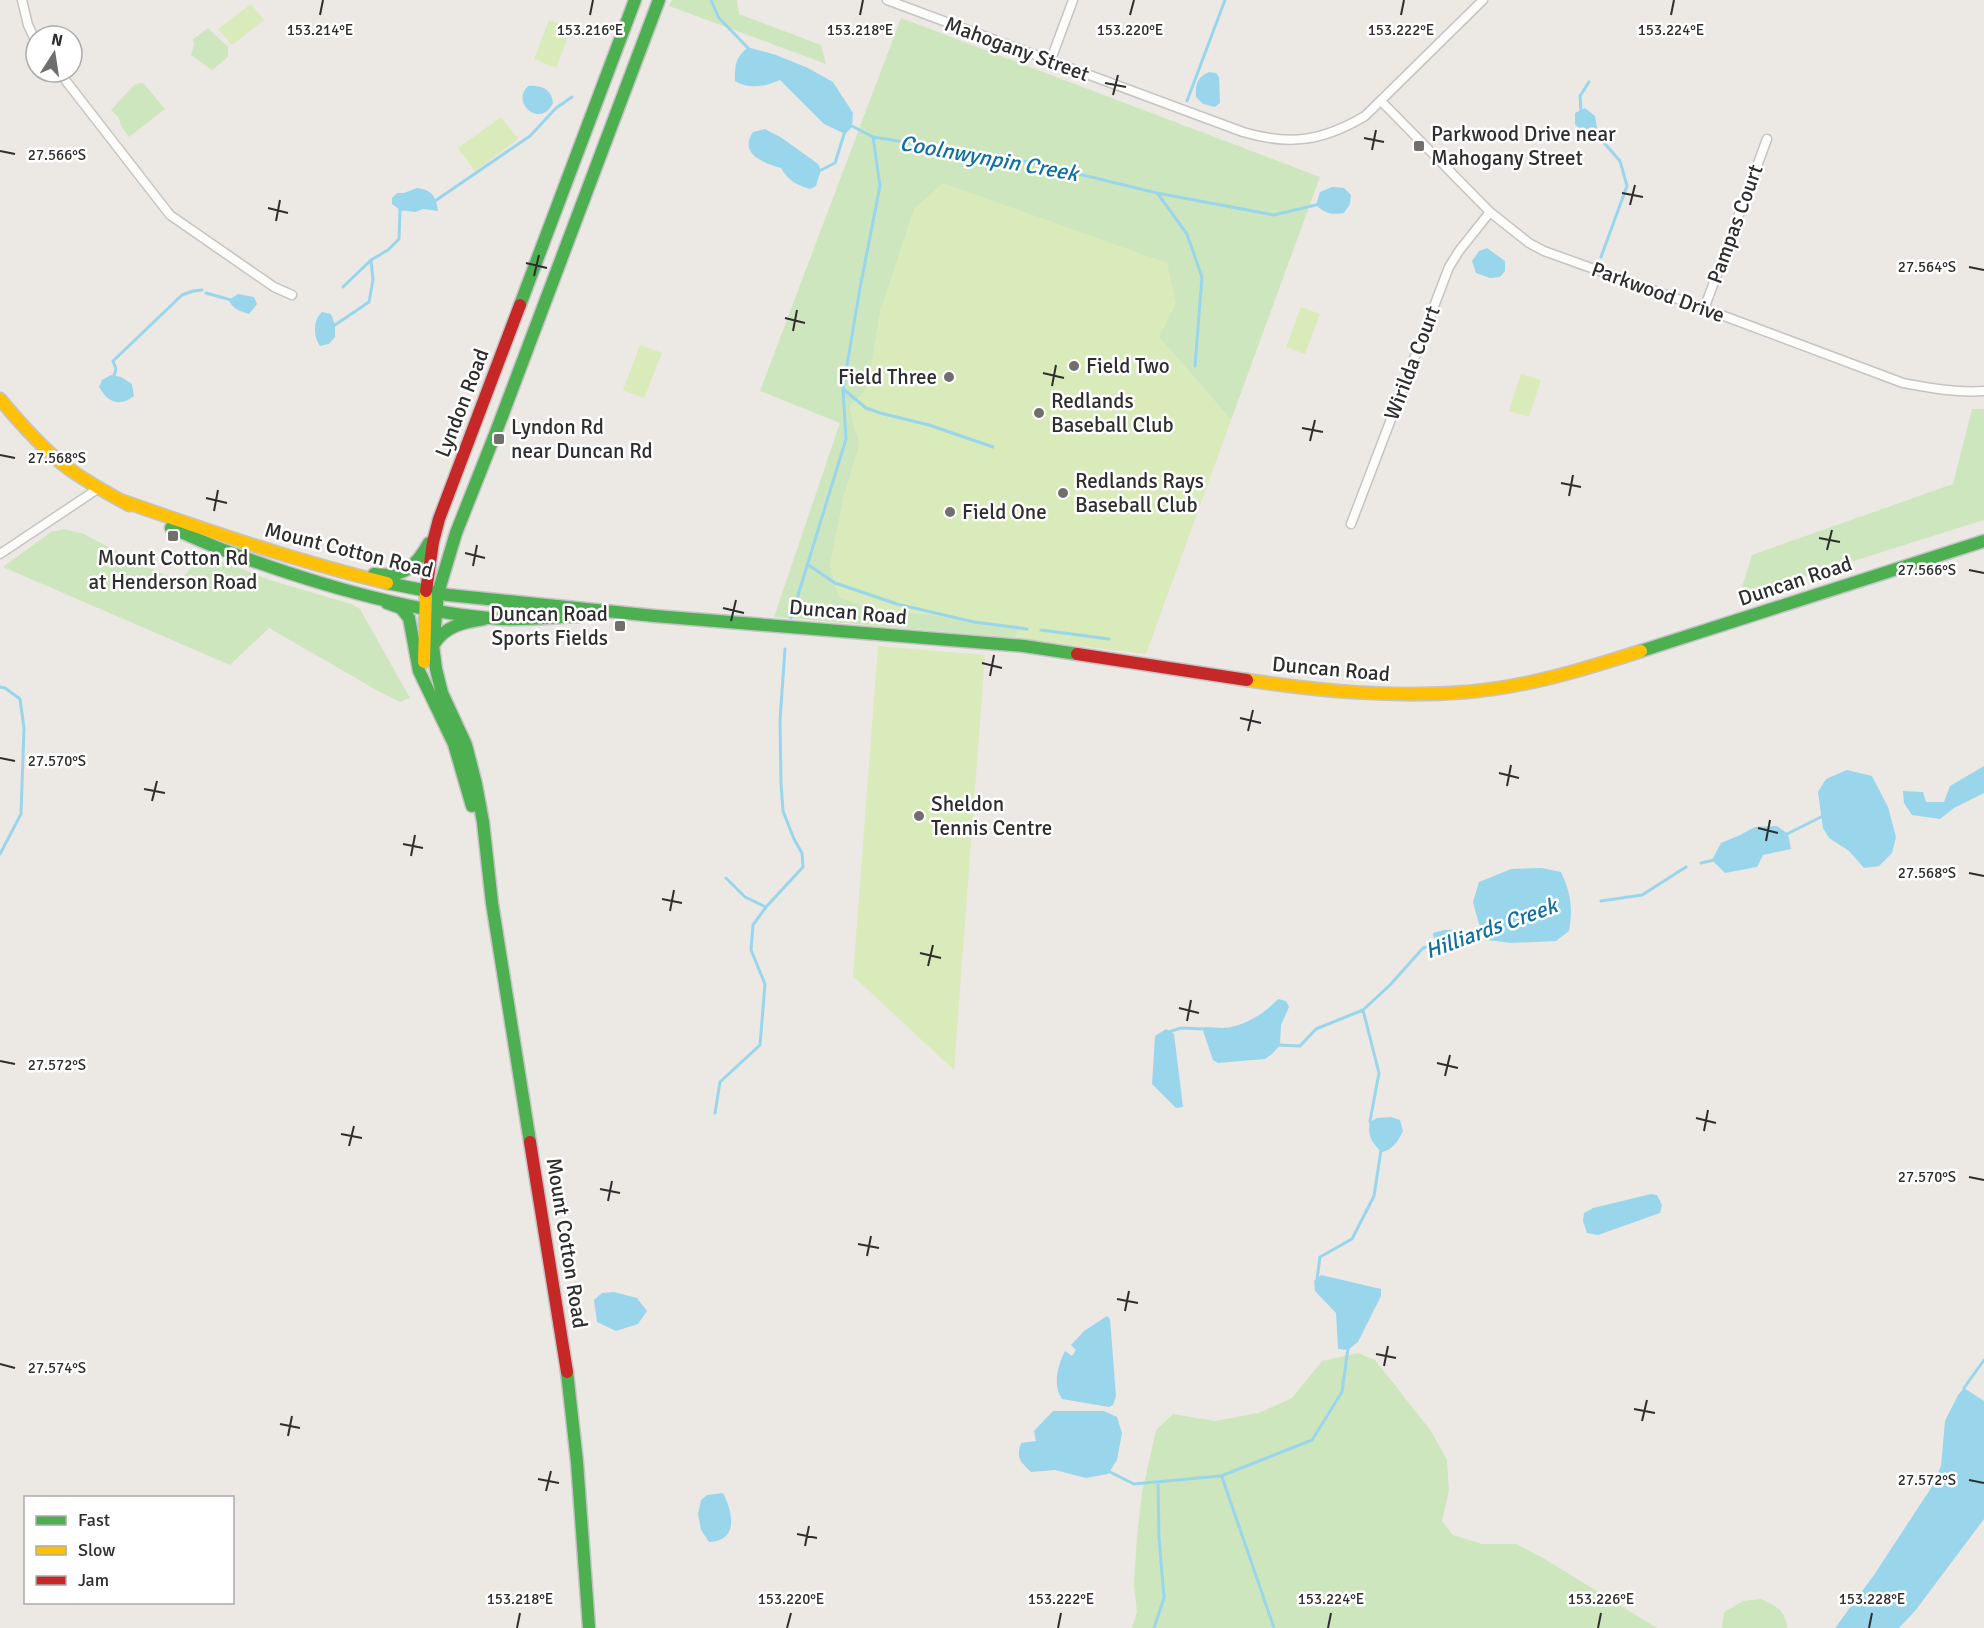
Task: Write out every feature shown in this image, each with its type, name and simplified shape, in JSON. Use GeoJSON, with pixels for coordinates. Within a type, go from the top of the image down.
{"type":"FeatureCollection","features":[{"type":"Feature","properties":{"kind":"main road","name":"Lyndon Road"},"geometry":{"type":"LineString","coordinates":[[432,592],[433,542],[439,519],[635,0]]}},
{"type":"Feature","properties":{"kind":"main road","name":"Lyndon Road"},"geometry":{"type":"LineString","coordinates":[[432,592],[496,432],[659,0]]}},
{"type":"Feature","properties":{"kind":"main road","name":"Mount Cotton Road"},"geometry":{"type":"LineString","coordinates":[[0,399],[21,424],[59,461],[99,488],[161,524],[223,550],[239,560],[396,606],[405,612],[410,621],[419,671],[456,750],[487,867]]}},
{"type":"Feature","properties":{"kind":"main road"},"geometry":{"type":"LineString","coordinates":[[475,423],[496,432]]}},
{"type":"Feature","properties":{"kind":"main road","name":"Mount Cotton Road"},"geometry":{"type":"LineString","coordinates":[[120,500],[267,550],[365,578],[432,592],[430,609],[438,681],[471,762],[483,822],[487,867],[567,1371],[578,1474],[589,1628]]}},
{"type":"Feature","properties":{"kind":"main road"},"geometry":{"type":"LineString","coordinates":[[267,550],[393,576],[404,572],[422,555],[439,519]]}},
{"type":"Feature","properties":{"kind":"main road","name":"Duncan Road"},"geometry":{"type":"LineString","coordinates":[[432,592],[502,602],[655,616],[1024,646],[1236,680],[1316,689],[1417,695],[1459,693],[1517,685],[1583,670],[1984,541]]}},
{"type":"Feature","properties":{"kind":"main road","name":"Duncan Road"},"geometry":{"type":"LineString","coordinates":[[223,550],[347,589],[430,609],[495,618],[655,616]]}},
{"type":"Feature","properties":{"kind":"main road"},"geometry":{"type":"LineString","coordinates":[[430,609],[423,651],[426,670],[463,753],[478,829]]}},
{"type":"Feature","properties":{"kind":"main road"},"geometry":{"type":"LineString","coordinates":[[433,646],[438,636],[449,628],[473,620],[495,618]]}},
{"type":"Feature","properties":{"kind":"street"},"geometry":{"type":"LineString","coordinates":[[22,0],[28,24]]}},
{"type":"Feature","properties":{"kind":"street","name":"Mahogany Street"},"geometry":{"type":"LineString","coordinates":[[887,0],[1243,132],[1271,138],[1302,139],[1344,128],[1365,116],[1483,0]]}},
{"type":"Feature","properties":{"kind":"street"},"geometry":{"type":"LineString","coordinates":[[1050,62],[1073,0]]}},
{"type":"Feature","properties":{"kind":"street"},"geometry":{"type":"LineString","coordinates":[[67,84],[170,215],[274,287],[292,296]]}},
{"type":"Feature","properties":{"kind":"street","name":"Parkwood Drive"},"geometry":{"type":"LineString","coordinates":[[1381,101],[1490,212],[1529,243],[1544,251],[1903,383],[1936,389],[1984,391]]}},
{"type":"Feature","properties":{"kind":"street","name":"Pampas Court"},"geometry":{"type":"LineString","coordinates":[[1704,309],[1767,139]]}},
{"type":"Feature","properties":{"kind":"street","name":"Wirilda Court"},"geometry":{"type":"LineString","coordinates":[[1351,524],[1449,267],[1490,212]]}},
{"type":"Feature","properties":{"kind":"street"},"geometry":{"type":"LineString","coordinates":[[0,554],[99,488]]}},
{"type":"Feature","properties":{"kind":"green space"},"geometry":{"type":"Polygon","coordinates":[[[672,0],[737,0],[739,14],[821,45],[826,64],[669,6],[672,0]]]}},
{"type":"Feature","properties":{"kind":"green space"},"geometry":{"type":"Polygon","coordinates":[[[251,4],[264,20],[232,45],[218,29],[251,4]]]}},
{"type":"Feature","properties":{"kind":"green space"},"geometry":{"type":"Polygon","coordinates":[[[901,18],[1320,177],[1231,420],[1159,337],[1175,303],[881,308],[868,387],[850,407],[860,443],[844,496],[830,566],[839,597],[871,608],[1019,625],[1016,638],[774,617],[840,423],[760,391],[901,18]]]}},
{"type":"Feature","properties":{"kind":"green space"},"geometry":{"type":"Polygon","coordinates":[[[549,20],[571,29],[556,68],[534,59],[549,20]]]}},
{"type":"Feature","properties":{"kind":"green space"},"geometry":{"type":"Polygon","coordinates":[[[208,28],[228,47],[228,57],[212,70],[191,55],[193,39],[208,28]]]}},
{"type":"Feature","properties":{"kind":"green space"},"geometry":{"type":"Polygon","coordinates":[[[141,83],[165,109],[129,137],[121,126],[119,118],[111,110],[134,85],[141,83]]]}},
{"type":"Feature","properties":{"kind":"green space"},"geometry":{"type":"Polygon","coordinates":[[[501,117],[518,139],[475,171],[458,148],[501,117]]]}},
{"type":"Feature","properties":{"kind":"green space","name":"Redlands Baseball Club"},"geometry":{"type":"Polygon","coordinates":[[[943,183],[1167,263],[1176,303],[1159,337],[1231,420],[1146,654],[1016,638],[1018,625],[871,608],[839,597],[830,565],[844,496],[860,443],[850,407],[868,386],[881,308],[914,209],[943,183]]]}},
{"type":"Feature","properties":{"kind":"green space"},"geometry":{"type":"Polygon","coordinates":[[[1301,307],[1320,314],[1305,354],[1286,347],[1301,307]]]}},
{"type":"Feature","properties":{"kind":"green space"},"geometry":{"type":"Polygon","coordinates":[[[640,345],[662,353],[644,398],[623,390],[640,345]]]}},
{"type":"Feature","properties":{"kind":"green space"},"geometry":{"type":"Polygon","coordinates":[[[1521,374],[1541,380],[1529,417],[1509,411],[1521,374]]]}},
{"type":"Feature","properties":{"kind":"green space"},"geometry":{"type":"Polygon","coordinates":[[[1972,409],[1984,409],[1984,520],[1739,597],[1752,555],[1953,484],[1972,409]]]}},
{"type":"Feature","properties":{"kind":"green space"},"geometry":{"type":"Polygon","coordinates":[[[64,529],[84,534],[144,566],[180,581],[199,561],[215,559],[273,581],[351,604],[360,609],[410,698],[400,702],[269,628],[230,665],[3,567],[51,532],[64,529]]]}},
{"type":"Feature","properties":{"kind":"green space","name":"Sheldon Tennis Centre"},"geometry":{"type":"Polygon","coordinates":[[[878,646],[985,655],[954,1070],[853,976],[878,646]]]}},
{"type":"Feature","properties":{"kind":"green space"},"geometry":{"type":"Polygon","coordinates":[[[1358,1353],[1375,1360],[1431,1431],[1447,1460],[1449,1491],[1442,1521],[1453,1535],[1482,1544],[1516,1544],[1657,1628],[1132,1628],[1137,1612],[1134,1585],[1142,1493],[1156,1430],[1173,1414],[1215,1421],[1259,1413],[1292,1398],[1322,1361],[1358,1353]]]}},
{"type":"Feature","properties":{"kind":"green space"},"geometry":{"type":"Polygon","coordinates":[[[1761,1599],[1779,1609],[1787,1628],[1722,1628],[1724,1612],[1743,1601],[1761,1599]]]}},
{"type":"Feature","properties":{"kind":"water"},"geometry":{"type":"Polygon","coordinates":[[[747,48],[776,55],[808,68],[833,82],[853,113],[852,127],[845,134],[824,124],[780,80],[758,86],[740,84],[735,81],[736,63],[747,48]]]}},
{"type":"Feature","properties":{"kind":"water"},"geometry":{"type":"Polygon","coordinates":[[[1209,72],[1216,73],[1219,77],[1220,103],[1215,107],[1203,104],[1196,97],[1198,82],[1209,72]]]}},
{"type":"Feature","properties":{"kind":"water"},"geometry":{"type":"Polygon","coordinates":[[[528,86],[541,87],[548,91],[552,98],[553,103],[542,114],[535,114],[525,106],[523,93],[528,86]]]}},
{"type":"Feature","properties":{"kind":"water"},"geometry":{"type":"Polygon","coordinates":[[[1585,108],[1595,116],[1597,128],[1589,134],[1581,132],[1575,124],[1575,113],[1585,108]]]}},
{"type":"Feature","properties":{"kind":"water"},"geometry":{"type":"Polygon","coordinates":[[[765,129],[782,138],[818,164],[821,170],[816,186],[810,189],[797,184],[781,168],[761,160],[751,152],[749,140],[753,132],[765,129]]]}},
{"type":"Feature","properties":{"kind":"water"},"geometry":{"type":"Polygon","coordinates":[[[1332,187],[1344,188],[1351,195],[1350,204],[1344,213],[1329,213],[1316,205],[1320,192],[1332,187]]]}},
{"type":"Feature","properties":{"kind":"water"},"geometry":{"type":"Polygon","coordinates":[[[417,188],[426,190],[432,195],[438,211],[400,210],[392,204],[392,198],[397,193],[417,188]]]}},
{"type":"Feature","properties":{"kind":"water"},"geometry":{"type":"Polygon","coordinates":[[[1487,248],[1505,261],[1505,271],[1500,277],[1490,278],[1476,273],[1472,261],[1479,251],[1487,248]]]}},
{"type":"Feature","properties":{"kind":"water"},"geometry":{"type":"Polygon","coordinates":[[[238,294],[254,297],[257,304],[249,314],[230,303],[229,300],[238,294]]]}},
{"type":"Feature","properties":{"kind":"water"},"geometry":{"type":"Polygon","coordinates":[[[322,312],[331,314],[335,325],[335,337],[329,344],[320,346],[315,328],[322,312]]]}},
{"type":"Feature","properties":{"kind":"water"},"geometry":{"type":"Polygon","coordinates":[[[111,375],[121,377],[132,384],[134,396],[119,402],[106,397],[99,387],[102,380],[111,375]]]}},
{"type":"Feature","properties":{"kind":"water"},"geometry":{"type":"Polygon","coordinates":[[[1984,766],[1984,793],[1954,808],[1940,819],[1912,815],[1904,803],[1903,791],[1923,792],[1926,802],[1944,802],[1950,786],[1984,766]]]}},
{"type":"Feature","properties":{"kind":"water"},"geometry":{"type":"Polygon","coordinates":[[[1847,770],[1872,776],[1888,807],[1896,837],[1892,853],[1879,866],[1864,868],[1849,851],[1829,838],[1823,828],[1818,792],[1826,779],[1847,770]]]}},
{"type":"Feature","properties":{"kind":"water"},"geometry":{"type":"Polygon","coordinates":[[[1777,826],[1788,834],[1791,849],[1763,855],[1757,867],[1725,873],[1712,860],[1721,843],[1755,827],[1777,826]]]}},
{"type":"Feature","properties":{"kind":"water"},"geometry":{"type":"Polygon","coordinates":[[[1542,868],[1561,872],[1570,901],[1569,931],[1556,941],[1511,943],[1488,940],[1479,924],[1473,902],[1479,882],[1511,869],[1542,868]]]}},
{"type":"Feature","properties":{"kind":"water"},"geometry":{"type":"Polygon","coordinates":[[[1453,930],[1460,942],[1454,952],[1438,950],[1435,945],[1433,933],[1453,930]]]}},
{"type":"Feature","properties":{"kind":"water"},"geometry":{"type":"Polygon","coordinates":[[[1278,999],[1286,1001],[1289,1007],[1281,1025],[1280,1045],[1272,1054],[1265,1059],[1218,1063],[1213,1060],[1203,1031],[1206,1027],[1228,1028],[1244,1023],[1263,1013],[1278,999]]]}},
{"type":"Feature","properties":{"kind":"water"},"geometry":{"type":"Polygon","coordinates":[[[1166,1029],[1174,1034],[1183,1107],[1176,1108],[1152,1084],[1155,1036],[1166,1029]]]}},
{"type":"Feature","properties":{"kind":"water"},"geometry":{"type":"Polygon","coordinates":[[[1391,1117],[1400,1120],[1403,1131],[1392,1147],[1382,1152],[1371,1139],[1370,1122],[1377,1118],[1391,1117]]]}},
{"type":"Feature","properties":{"kind":"water"},"geometry":{"type":"Polygon","coordinates":[[[1651,1194],[1657,1195],[1662,1205],[1660,1213],[1598,1235],[1587,1233],[1583,1221],[1584,1213],[1593,1208],[1651,1194]]]}},
{"type":"Feature","properties":{"kind":"water"},"geometry":{"type":"Polygon","coordinates":[[[1321,1275],[1381,1289],[1381,1296],[1358,1342],[1348,1350],[1338,1349],[1336,1313],[1315,1291],[1314,1281],[1321,1275]]]}},
{"type":"Feature","properties":{"kind":"water"},"geometry":{"type":"Polygon","coordinates":[[[614,1292],[637,1298],[647,1311],[638,1324],[616,1331],[597,1322],[594,1300],[602,1293],[614,1292]]]}},
{"type":"Feature","properties":{"kind":"water"},"geometry":{"type":"Polygon","coordinates":[[[1107,1316],[1110,1319],[1116,1396],[1113,1405],[1109,1407],[1062,1399],[1057,1388],[1057,1381],[1058,1369],[1065,1351],[1072,1356],[1076,1350],[1071,1345],[1084,1331],[1107,1316]]]}},
{"type":"Feature","properties":{"kind":"water"},"geometry":{"type":"Polygon","coordinates":[[[1964,1388],[1984,1401],[1984,1519],[1915,1611],[1899,1628],[1835,1628],[1874,1575],[1931,1488],[1941,1466],[1945,1421],[1964,1388]]]}},
{"type":"Feature","properties":{"kind":"water"},"geometry":{"type":"Polygon","coordinates":[[[1053,1411],[1104,1411],[1117,1417],[1122,1433],[1117,1460],[1108,1474],[1086,1478],[1055,1470],[1031,1472],[1024,1465],[1019,1456],[1021,1443],[1036,1441],[1034,1431],[1053,1411]]]}},
{"type":"Feature","properties":{"kind":"water"},"geometry":{"type":"Polygon","coordinates":[[[723,1493],[731,1517],[729,1531],[725,1537],[709,1542],[701,1530],[698,1514],[701,1500],[707,1495],[723,1493]]]}},
{"type":"Feature","properties":{"kind":"waterway","name":"Coolnwynpin Creek"},"geometry":{"type":"LineString","coordinates":[[711,0],[719,18],[749,49]]}},
{"type":"Feature","properties":{"kind":"waterway"},"geometry":{"type":"LineString","coordinates":[[1187,101],[1225,0]]}},
{"type":"Feature","properties":{"kind":"waterway"},"geometry":{"type":"LineString","coordinates":[[1581,111],[1580,96],[1589,82]]}},
{"type":"Feature","properties":{"kind":"waterway"},"geometry":{"type":"LineString","coordinates":[[435,201],[530,136],[556,108],[572,97]]}},
{"type":"Feature","properties":{"kind":"waterway","name":"Coolnwynpin Creek"},"geometry":{"type":"LineString","coordinates":[[850,125],[873,137],[1029,162],[1157,193],[1274,215],[1316,205]]}},
{"type":"Feature","properties":{"kind":"waterway"},"geometry":{"type":"LineString","coordinates":[[1592,129],[1620,161],[1627,186],[1601,257]]}},
{"type":"Feature","properties":{"kind":"waterway"},"geometry":{"type":"LineString","coordinates":[[821,170],[835,163],[845,131]]}},
{"type":"Feature","properties":{"kind":"waterway"},"geometry":{"type":"LineString","coordinates":[[791,618],[846,439],[843,389],[880,186],[873,137]]}},
{"type":"Feature","properties":{"kind":"waterway"},"geometry":{"type":"LineString","coordinates":[[1158,194],[1187,234],[1202,277],[1195,366]]}},
{"type":"Feature","properties":{"kind":"waterway"},"geometry":{"type":"LineString","coordinates":[[343,287],[371,260],[388,250],[399,239],[400,210],[403,209]]}},
{"type":"Feature","properties":{"kind":"waterway"},"geometry":{"type":"LineString","coordinates":[[335,325],[369,302],[373,280],[371,260]]}},
{"type":"Feature","properties":{"kind":"waterway"},"geometry":{"type":"LineString","coordinates":[[114,376],[116,369],[113,361],[182,295],[202,290]]}},
{"type":"Feature","properties":{"kind":"waterway"},"geometry":{"type":"LineString","coordinates":[[206,293],[231,300]]}},
{"type":"Feature","properties":{"kind":"waterway"},"geometry":{"type":"LineString","coordinates":[[843,389],[866,408],[929,425],[993,447]]}},
{"type":"Feature","properties":{"kind":"waterway"},"geometry":{"type":"LineString","coordinates":[[807,564],[835,583],[897,604],[974,622],[1027,629]]}},
{"type":"Feature","properties":{"kind":"waterway"},"geometry":{"type":"LineString","coordinates":[[1041,630],[1109,639]]}},
{"type":"Feature","properties":{"kind":"waterway"},"geometry":{"type":"LineString","coordinates":[[715,1113],[720,1082],[760,1045],[765,984],[751,950],[753,925],[766,907],[803,867],[802,853],[783,811],[780,720],[785,649]]}},
{"type":"Feature","properties":{"kind":"waterway"},"geometry":{"type":"LineString","coordinates":[[0,687],[20,699],[24,728],[21,814],[0,854]]}},
{"type":"Feature","properties":{"kind":"waterway","name":"Hilliards Creek"},"geometry":{"type":"LineString","coordinates":[[1785,835],[1825,815]]}},
{"type":"Feature","properties":{"kind":"waterway","name":"Hilliards Creek"},"geometry":{"type":"LineString","coordinates":[[1701,863],[1714,860]]}},
{"type":"Feature","properties":{"kind":"waterway","name":"Hilliards Creek"},"geometry":{"type":"LineString","coordinates":[[1601,901],[1642,895],[1686,867]]}},
{"type":"Feature","properties":{"kind":"waterway"},"geometry":{"type":"LineString","coordinates":[[726,878],[745,897],[766,907]]}},
{"type":"Feature","properties":{"kind":"waterway","name":"Hilliards Creek"},"geometry":{"type":"LineString","coordinates":[[1453,937],[1485,928]]}},
{"type":"Feature","properties":{"kind":"waterway","name":"Hilliards Creek"},"geometry":{"type":"LineString","coordinates":[[1277,1045],[1300,1046],[1316,1029],[1363,1010],[1390,985],[1423,948],[1436,944]]}},
{"type":"Feature","properties":{"kind":"waterway","name":"Hilliards Creek"},"geometry":{"type":"LineString","coordinates":[[1363,1010],[1379,1073],[1370,1121],[1372,1125]]}},
{"type":"Feature","properties":{"kind":"waterway","name":"Hilliards Creek"},"geometry":{"type":"LineString","coordinates":[[1169,1032],[1181,1028],[1206,1029]]}},
{"type":"Feature","properties":{"kind":"waterway","name":"Hilliards Creek"},"geometry":{"type":"LineString","coordinates":[[1319,1280],[1317,1279],[1320,1257],[1352,1239],[1374,1196],[1381,1150]]}},
{"type":"Feature","properties":{"kind":"waterway"},"geometry":{"type":"LineString","coordinates":[[1110,1472],[1134,1484],[1221,1476],[1312,1440],[1342,1392],[1348,1348]]}},
{"type":"Feature","properties":{"kind":"waterway","name":"Hilliards Creek"},"geometry":{"type":"LineString","coordinates":[[1964,1391],[1984,1360]]}},
{"type":"Feature","properties":{"kind":"waterway"},"geometry":{"type":"LineString","coordinates":[[1222,1477],[1274,1628]]}},
{"type":"Feature","properties":{"kind":"waterway"},"geometry":{"type":"LineString","coordinates":[[1154,1628],[1164,1598],[1159,1537],[1158,1482]]}},
{"type":"Feature","properties":{"kind":"traffic: fast"},"geometry":{"type":"LineString","coordinates":[[520,305],[635,0]]}},
{"type":"Feature","properties":{"kind":"traffic: fast"},"geometry":{"type":"LineString","coordinates":[[438,593],[456,533],[659,0]]}},
{"type":"Feature","properties":{"kind":"traffic: fast"},"geometry":{"type":"LineString","coordinates":[[171,528],[226,551],[292,574],[397,603],[467,616],[502,619],[580,616]]}},
{"type":"Feature","properties":{"kind":"traffic: fast"},"geometry":{"type":"LineString","coordinates":[[1641,651],[1984,541]]}},
{"type":"Feature","properties":{"kind":"traffic: fast"},"geometry":{"type":"LineString","coordinates":[[374,574],[400,573],[419,559],[429,543]]}},
{"type":"Feature","properties":{"kind":"traffic: fast"},"geometry":{"type":"LineString","coordinates":[[387,583],[448,595],[655,616],[1024,646],[1077,654]]}},
{"type":"Feature","properties":{"kind":"traffic: fast"},"geometry":{"type":"LineString","coordinates":[[438,593],[433,646],[436,669],[442,693],[466,745],[476,784],[483,822],[492,903],[530,1142]]}},
{"type":"Feature","properties":{"kind":"traffic: fast"},"geometry":{"type":"LineString","coordinates":[[387,603],[401,608],[409,618],[419,671],[454,744],[472,806]]}},
{"type":"Feature","properties":{"kind":"traffic: fast"},"geometry":{"type":"LineString","coordinates":[[434,644],[449,629],[462,623],[484,619]]}},
{"type":"Feature","properties":{"kind":"traffic: fast"},"geometry":{"type":"LineString","coordinates":[[567,1372],[577,1462],[589,1628]]}},
{"type":"Feature","properties":{"kind":"traffic: slow"},"geometry":{"type":"LineString","coordinates":[[0,399],[31,434],[65,466],[129,505]]}},
{"type":"Feature","properties":{"kind":"traffic: slow"},"geometry":{"type":"LineString","coordinates":[[120,500],[252,545],[387,583]]}},
{"type":"Feature","properties":{"kind":"traffic: slow"},"geometry":{"type":"LineString","coordinates":[[424,662],[426,591]]}},
{"type":"Feature","properties":{"kind":"traffic: slow"},"geometry":{"type":"LineString","coordinates":[[1247,680],[1384,694],[1467,692],[1534,682],[1641,651]]}},
{"type":"Feature","properties":{"kind":"traffic: jam"},"geometry":{"type":"LineString","coordinates":[[426,591],[433,542],[439,519],[520,305]]}},
{"type":"Feature","properties":{"kind":"traffic: jam"},"geometry":{"type":"LineString","coordinates":[[1077,654],[1247,680]]}},
{"type":"Feature","properties":{"kind":"traffic: jam"},"geometry":{"type":"LineString","coordinates":[[530,1142],[567,1372]]}},
{"type":"Feature","properties":{"kind":"place","name":"Parkwood Drive near Mahogany Street"},"geometry":{"type":"Point","coordinates":[1419,146]}},
{"type":"Feature","properties":{"kind":"place","name":"Field Two"},"geometry":{"type":"Point","coordinates":[1074,366]}},
{"type":"Feature","properties":{"kind":"place","name":"Field Three"},"geometry":{"type":"Point","coordinates":[949,377]}},
{"type":"Feature","properties":{"kind":"place","name":"Redlands Baseball Club"},"geometry":{"type":"Point","coordinates":[1039,413]}},
{"type":"Feature","properties":{"kind":"place","name":"Lyndon Rd near Duncan Rd"},"geometry":{"type":"Point","coordinates":[499,439]}},
{"type":"Feature","properties":{"kind":"place","name":"Redlands Rays Baseball Club"},"geometry":{"type":"Point","coordinates":[1063,493]}},
{"type":"Feature","properties":{"kind":"place","name":"Field One"},"geometry":{"type":"Point","coordinates":[950,512]}},
{"type":"Feature","properties":{"kind":"place","name":"Mount Cotton Rd at Henderson Road"},"geometry":{"type":"Point","coordinates":[173,536]}},
{"type":"Feature","properties":{"kind":"place","name":"Duncan Road Sports Fields"},"geometry":{"type":"Point","coordinates":[620,626]}},
{"type":"Feature","properties":{"kind":"place","name":"Sheldon Tennis Centre"},"geometry":{"type":"Point","coordinates":[919,816]}}]}
